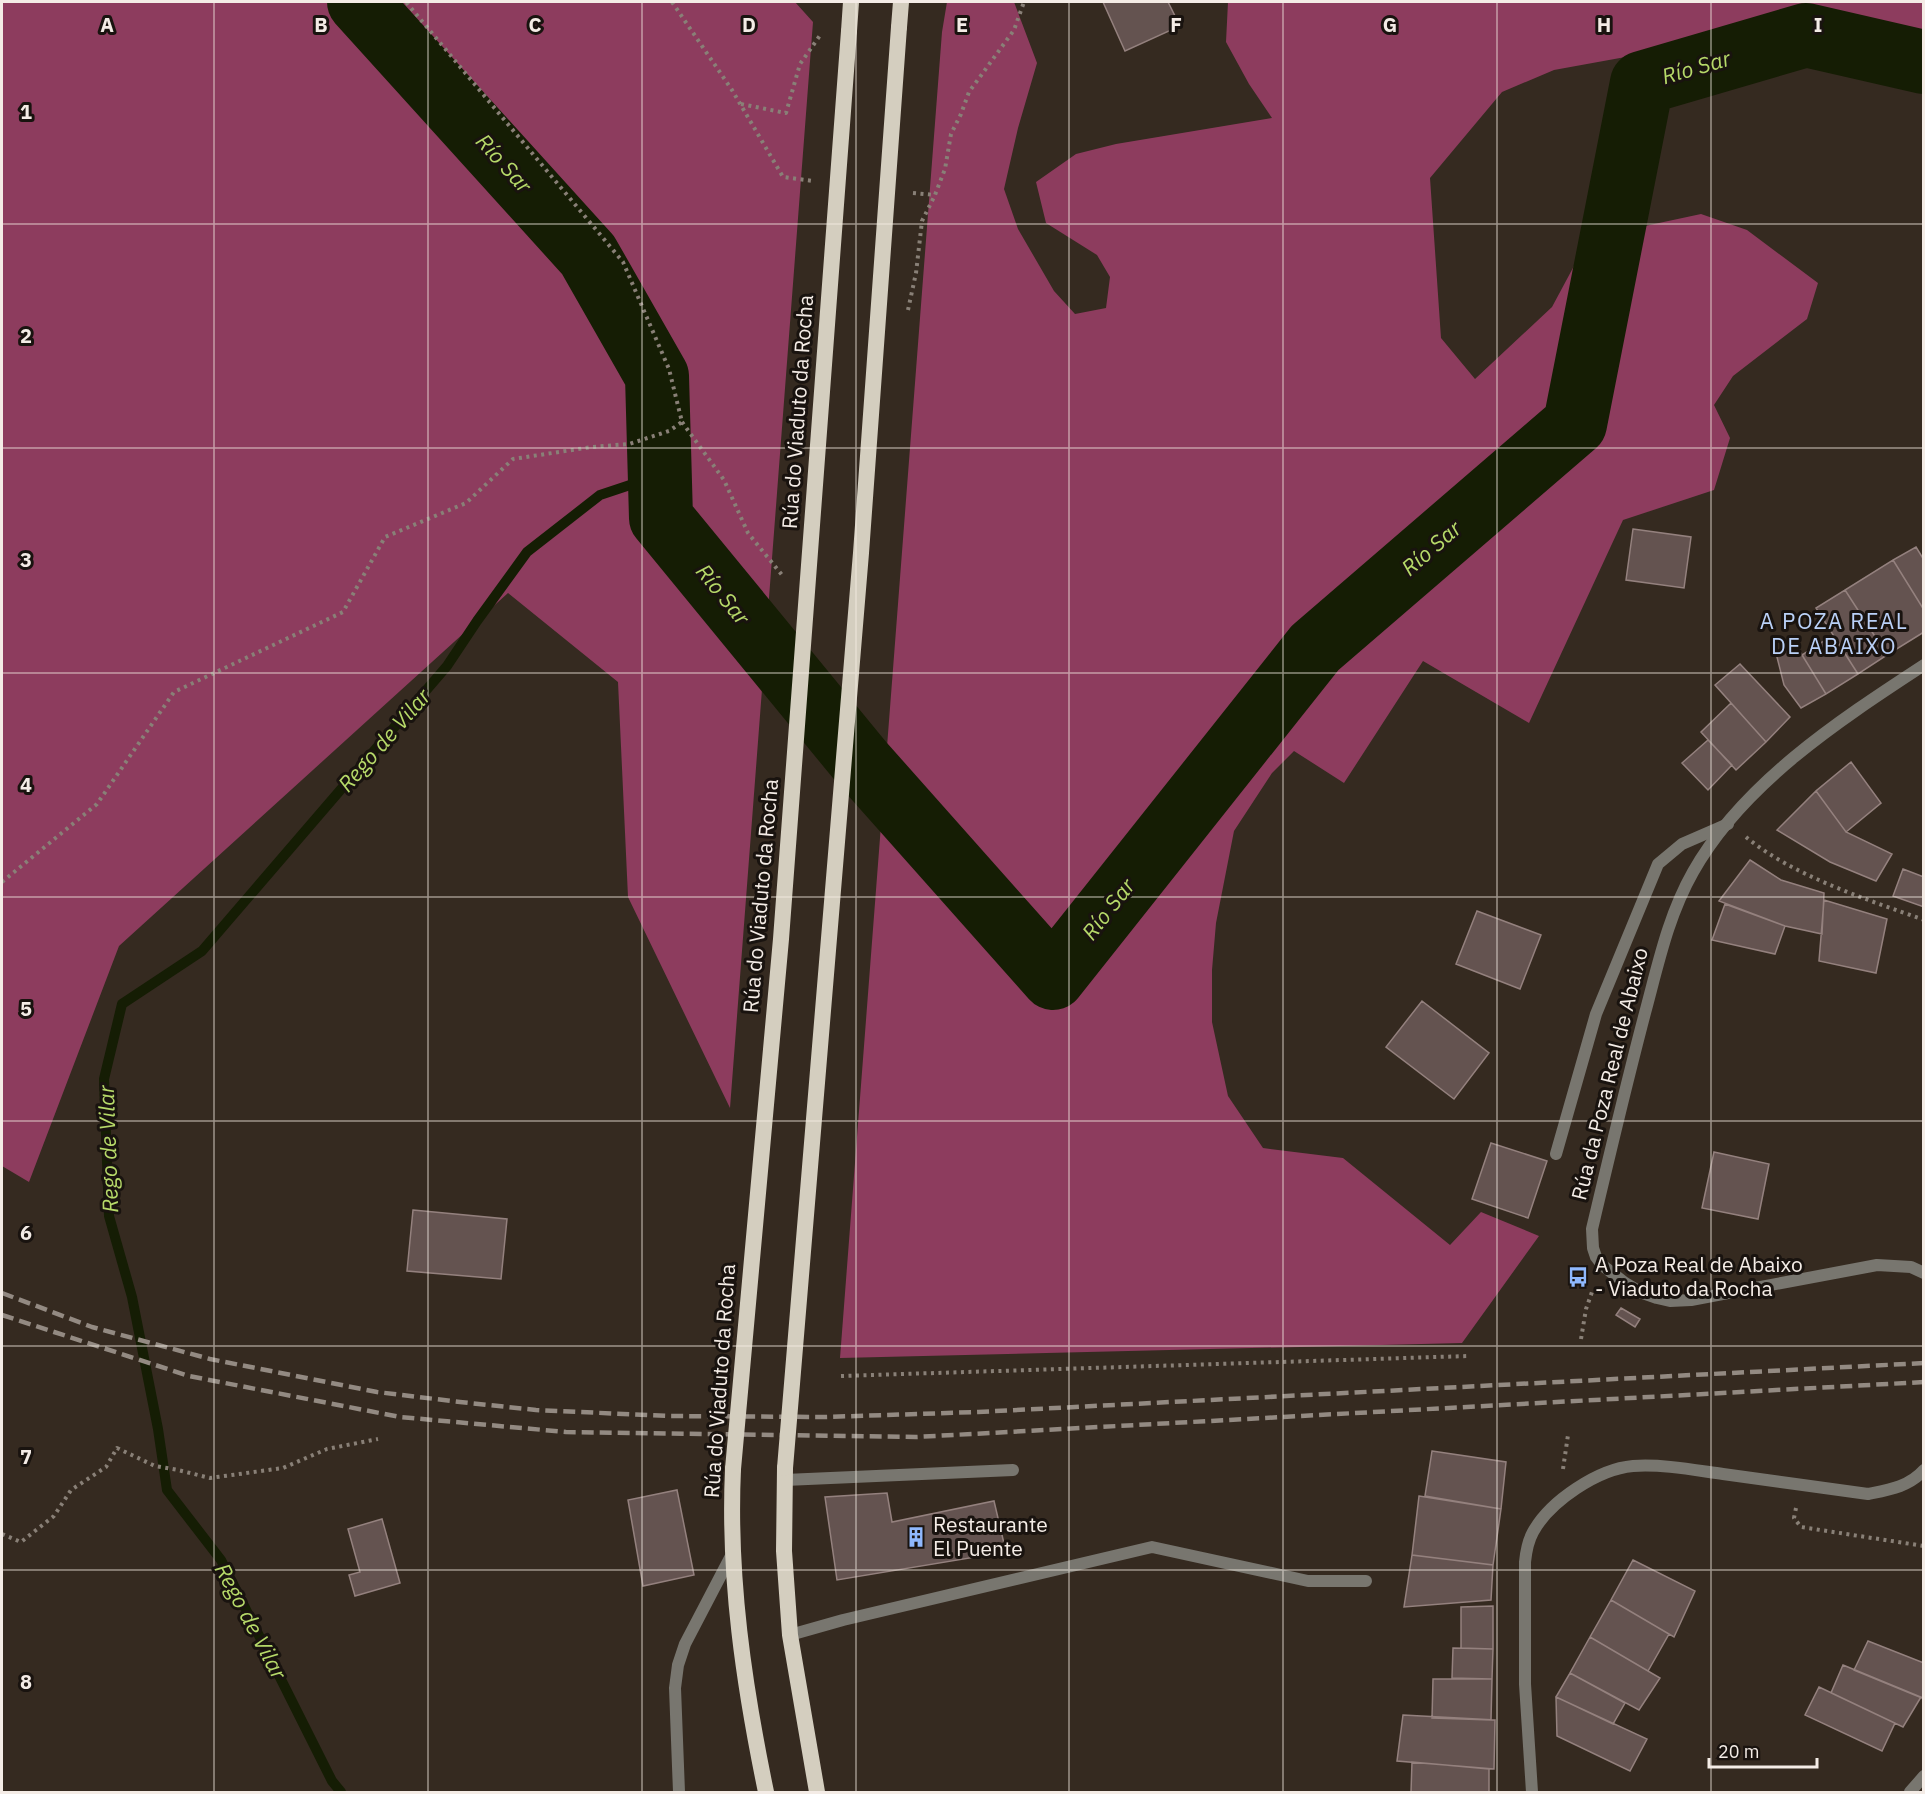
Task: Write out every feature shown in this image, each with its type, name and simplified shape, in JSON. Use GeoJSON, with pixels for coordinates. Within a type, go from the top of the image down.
{"type":"FeatureCollection","features":[{"type":"Feature","properties":{"kind":"highway","name":"Rúa do Viaduto da Rocha"},"geometry":{"type":"LineString","coordinates":[[766,1792],[740,1643],[732,1554],[733,1469],[781,939],[851,2]]}},
{"type":"Feature","properties":{"kind":"highway"},"geometry":{"type":"LineString","coordinates":[[817,1792],[790,1635],[784,1551],[785,1474],[861,553],[901,2]]}},
{"type":"Feature","properties":{"kind":"street","name":"Rúa da Poza Real de Abaixo"},"geometry":{"type":"LineString","coordinates":[[1923,665],[1814,741],[1762,786],[1715,839],[1693,872],[1668,928],[1592,1228],[1593,1248],[1602,1265],[1640,1292],[1670,1301],[1691,1300],[1877,1265],[1911,1267],[1923,1273]]}},
{"type":"Feature","properties":{"kind":"street"},"geometry":{"type":"LineString","coordinates":[[1556,1154],[1596,1014],[1658,864],[1682,844],[1729,823]]}},
{"type":"Feature","properties":{"kind":"street"},"geometry":{"type":"LineString","coordinates":[[1532,1792],[1526,1684],[1525,1562],[1532,1532],[1558,1502],[1612,1470],[1633,1466],[1674,1468],[1868,1494],[1892,1489],[1916,1479],[1923,1470]]}},
{"type":"Feature","properties":{"kind":"street"},"geometry":{"type":"LineString","coordinates":[[785,1474],[1013,1470]]}},
{"type":"Feature","properties":{"kind":"street"},"geometry":{"type":"LineString","coordinates":[[790,1635],[843,1620],[1152,1547],[1308,1581],[1365,1581]]}},
{"type":"Feature","properties":{"kind":"street"},"geometry":{"type":"LineString","coordinates":[[679,1792],[675,1688],[678,1665],[685,1644],[732,1554]]}},
{"type":"Feature","properties":{"kind":"street"},"geometry":{"type":"LineString","coordinates":[[1910,1792],[1923,1776]]}},
{"type":"Feature","properties":{"kind":"path"},"geometry":{"type":"LineString","coordinates":[[406,2],[623,262],[669,369],[682,422],[724,480],[748,533],[784,578]]}},
{"type":"Feature","properties":{"kind":"path"},"geometry":{"type":"LineString","coordinates":[[740,104],[786,113],[800,64],[824,29]]}},
{"type":"Feature","properties":{"kind":"path"},"geometry":{"type":"LineString","coordinates":[[2,882],[97,804],[174,692],[342,612],[385,537],[466,503],[513,459],[629,444],[669,431],[682,422]]}},
{"type":"Feature","properties":{"kind":"path"},"geometry":{"type":"LineString","coordinates":[[1729,823],[1756,845],[1821,881],[1923,920]]}},
{"type":"Feature","properties":{"kind":"path"},"geometry":{"type":"LineString","coordinates":[[1581,1338],[1586,1309]]}},
{"type":"Feature","properties":{"kind":"path"},"geometry":{"type":"LineString","coordinates":[[841,1376],[1468,1356]]}},
{"type":"Feature","properties":{"kind":"path"},"geometry":{"type":"LineString","coordinates":[[1562,1470],[1568,1435]]}},
{"type":"Feature","properties":{"kind":"path"},"geometry":{"type":"LineString","coordinates":[[2,1534],[21,1542],[54,1515],[71,1490],[106,1467],[117,1448],[155,1466],[210,1478],[283,1468],[327,1449],[378,1439]]}},
{"type":"Feature","properties":{"kind":"path"},"geometry":{"type":"LineString","coordinates":[[1797,1504],[1794,1518],[1801,1527],[1923,1546]]}},
{"type":"Feature","properties":{"kind":"shaded area"},"geometry":{"type":"Polygon","coordinates":[[[2,2],[795,2],[813,22],[730,1108],[628,897],[618,682],[508,593],[119,946],[29,1182],[2,1166],[2,2]]]}},
{"type":"Feature","properties":{"kind":"shaded area"},"geometry":{"type":"Polygon","coordinates":[[[947,2],[1014,2],[1037,63],[1018,128],[1004,189],[1018,229],[1054,291],[1075,314],[1106,308],[1110,277],[1097,255],[1046,223],[1036,182],[1076,154],[1116,144],[1272,118],[1249,84],[1226,42],[1228,2],[1923,2],[1923,44],[1898,37],[1859,35],[1815,28],[1760,34],[1694,48],[1642,54],[1554,70],[1502,92],[1430,178],[1441,338],[1475,379],[1552,307],[1589,238],[1701,214],[1747,230],[1818,283],[1807,319],[1733,376],[1714,405],[1730,438],[1714,490],[1623,520],[1529,723],[1423,661],[1344,783],[1294,751],[1272,773],[1234,831],[1216,923],[1212,970],[1212,1022],[1228,1096],[1263,1148],[1343,1158],[1450,1245],[1481,1212],[1539,1236],[1462,1343],[840,1358],[942,32],[947,2]]]}},
{"type":"Feature","properties":{"kind":"building"},"geometry":{"type":"Polygon","coordinates":[[[1103,2],[1168,2],[1180,26],[1125,51],[1103,2]]]}},
{"type":"Feature","properties":{"kind":"building"},"geometry":{"type":"Polygon","coordinates":[[[1633,529],[1691,537],[1684,588],[1626,580],[1633,529]]]}},
{"type":"Feature","properties":{"kind":"building"},"geometry":{"type":"Polygon","coordinates":[[[1916,547],[1924,560],[1924,610],[1893,560],[1916,547]]]}},
{"type":"Feature","properties":{"kind":"building"},"geometry":{"type":"Polygon","coordinates":[[[1893,560],[1924,610],[1924,632],[1887,655],[1845,590],[1893,560]]]}},
{"type":"Feature","properties":{"kind":"building"},"geometry":{"type":"Polygon","coordinates":[[[1845,590],[1887,655],[1858,674],[1816,608],[1845,590]]]}},
{"type":"Feature","properties":{"kind":"building"},"geometry":{"type":"Polygon","coordinates":[[[1833,635],[1858,674],[1826,694],[1802,655],[1833,635]]]}},
{"type":"Feature","properties":{"kind":"building"},"geometry":{"type":"Polygon","coordinates":[[[1796,645],[1826,694],[1801,708],[1784,685],[1777,657],[1796,645]]]}},
{"type":"Feature","properties":{"kind":"building"},"geometry":{"type":"Polygon","coordinates":[[[1740,664],[1790,717],[1766,742],[1715,685],[1740,664]]]}},
{"type":"Feature","properties":{"kind":"building"},"geometry":{"type":"Polygon","coordinates":[[[1731,703],[1766,742],[1736,770],[1701,732],[1731,703]]]}},
{"type":"Feature","properties":{"kind":"building"},"geometry":{"type":"Polygon","coordinates":[[[1708,740],[1732,765],[1708,790],[1682,763],[1708,740]]]}},
{"type":"Feature","properties":{"kind":"building"},"geometry":{"type":"Polygon","coordinates":[[[1851,762],[1881,803],[1846,832],[1816,791],[1851,762]]]}},
{"type":"Feature","properties":{"kind":"building"},"geometry":{"type":"Polygon","coordinates":[[[1816,791],[1846,832],[1892,854],[1876,881],[1830,862],[1777,830],[1816,791]]]}},
{"type":"Feature","properties":{"kind":"building"},"geometry":{"type":"Polygon","coordinates":[[[1750,860],[1781,880],[1824,893],[1822,934],[1785,926],[1719,901],[1750,860]]]}},
{"type":"Feature","properties":{"kind":"building"},"geometry":{"type":"Polygon","coordinates":[[[1903,869],[1924,877],[1924,907],[1893,896],[1903,869]]]}},
{"type":"Feature","properties":{"kind":"building"},"geometry":{"type":"Polygon","coordinates":[[[1824,900],[1887,919],[1876,973],[1819,961],[1824,900]]]}},
{"type":"Feature","properties":{"kind":"building"},"geometry":{"type":"Polygon","coordinates":[[[1725,904],[1785,926],[1775,954],[1712,940],[1725,904]]]}},
{"type":"Feature","properties":{"kind":"building"},"geometry":{"type":"Polygon","coordinates":[[[1477,911],[1541,935],[1520,989],[1456,964],[1477,911]]]}},
{"type":"Feature","properties":{"kind":"building"},"geometry":{"type":"Polygon","coordinates":[[[1422,1001],[1489,1053],[1454,1099],[1386,1047],[1422,1001]]]}},
{"type":"Feature","properties":{"kind":"building"},"geometry":{"type":"Polygon","coordinates":[[[1491,1143],[1547,1161],[1528,1218],[1472,1199],[1491,1143]]]}},
{"type":"Feature","properties":{"kind":"building"},"geometry":{"type":"Polygon","coordinates":[[[1714,1152],[1769,1164],[1758,1219],[1702,1208],[1714,1152]]]}},
{"type":"Feature","properties":{"kind":"building"},"geometry":{"type":"Polygon","coordinates":[[[413,1210],[507,1219],[501,1279],[407,1271],[413,1210]]]}},
{"type":"Feature","properties":{"kind":"building"},"geometry":{"type":"Polygon","coordinates":[[[1621,1308],[1640,1319],[1635,1327],[1616,1315],[1621,1308]]]}},
{"type":"Feature","properties":{"kind":"building"},"geometry":{"type":"Polygon","coordinates":[[[1432,1451],[1506,1462],[1501,1509],[1425,1496],[1432,1451]]]}},
{"type":"Feature","properties":{"kind":"building"},"geometry":{"type":"Polygon","coordinates":[[[677,1490],[694,1575],[643,1586],[628,1500],[677,1490]]]}},
{"type":"Feature","properties":{"kind":"building","name":"Restaurante El Puente"},"geometry":{"type":"Polygon","coordinates":[[[887,1493],[892,1522],[994,1501],[1006,1552],[837,1580],[825,1497],[887,1493]]]}},
{"type":"Feature","properties":{"kind":"building"},"geometry":{"type":"Polygon","coordinates":[[[1419,1496],[1501,1509],[1493,1565],[1412,1555],[1419,1496]]]}},
{"type":"Feature","properties":{"kind":"building"},"geometry":{"type":"Polygon","coordinates":[[[382,1519],[400,1583],[355,1596],[349,1575],[360,1572],[348,1529],[382,1519]]]}},
{"type":"Feature","properties":{"kind":"building"},"geometry":{"type":"Polygon","coordinates":[[[1412,1555],[1493,1565],[1491,1600],[1404,1607],[1412,1555]]]}},
{"type":"Feature","properties":{"kind":"building"},"geometry":{"type":"Polygon","coordinates":[[[1633,1560],[1695,1591],[1674,1637],[1611,1600],[1633,1560]]]}},
{"type":"Feature","properties":{"kind":"building"},"geometry":{"type":"Polygon","coordinates":[[[1611,1600],[1669,1634],[1648,1671],[1590,1637],[1611,1600]]]}},
{"type":"Feature","properties":{"kind":"building"},"geometry":{"type":"Polygon","coordinates":[[[1493,1606],[1493,1649],[1461,1648],[1461,1607],[1493,1606]]]}},
{"type":"Feature","properties":{"kind":"building"},"geometry":{"type":"Polygon","coordinates":[[[1590,1637],[1660,1678],[1639,1710],[1570,1673],[1590,1637]]]}},
{"type":"Feature","properties":{"kind":"building"},"geometry":{"type":"Polygon","coordinates":[[[1868,1641],[1924,1663],[1924,1699],[1854,1670],[1868,1641]]]}},
{"type":"Feature","properties":{"kind":"building"},"geometry":{"type":"Polygon","coordinates":[[[1453,1648],[1493,1649],[1492,1679],[1452,1678],[1453,1648]]]}},
{"type":"Feature","properties":{"kind":"building"},"geometry":{"type":"Polygon","coordinates":[[[1843,1665],[1921,1697],[1903,1727],[1831,1693],[1843,1665]]]}},
{"type":"Feature","properties":{"kind":"building"},"geometry":{"type":"Polygon","coordinates":[[[1570,1673],[1625,1703],[1613,1724],[1556,1697],[1570,1673]]]}},
{"type":"Feature","properties":{"kind":"building"},"geometry":{"type":"Polygon","coordinates":[[[1433,1679],[1492,1679],[1491,1720],[1432,1718],[1433,1679]]]}},
{"type":"Feature","properties":{"kind":"building"},"geometry":{"type":"Polygon","coordinates":[[[1819,1687],[1895,1723],[1882,1751],[1805,1715],[1819,1687]]]}},
{"type":"Feature","properties":{"kind":"building"},"geometry":{"type":"Polygon","coordinates":[[[1556,1697],[1647,1739],[1630,1771],[1557,1736],[1556,1697]]]}},
{"type":"Feature","properties":{"kind":"building"},"geometry":{"type":"Polygon","coordinates":[[[1403,1715],[1495,1720],[1494,1769],[1397,1761],[1403,1715]]]}},
{"type":"Feature","properties":{"kind":"building"},"geometry":{"type":"Polygon","coordinates":[[[1412,1762],[1489,1769],[1489,1792],[1411,1792],[1412,1762]]]}},
{"type":"Feature","properties":{"kind":"waterway","name":"Río Sar"},"geometry":{"type":"LineString","coordinates":[[359,2],[588,255],[657,376],[661,518],[862,763],[1053,978],[1315,648],[1575,424],[1642,83],[1806,35],[1924,62]]}},
{"type":"Feature","properties":{"kind":"waterway","name":"Rego de Vilar"},"geometry":{"type":"LineString","coordinates":[[341,1792],[332,1781],[221,1560],[167,1490],[158,1429],[132,1297],[109,1216],[104,1079],[122,1004],[202,951],[447,666],[527,552],[600,495],[660,475]]}},
{"type":"Feature","properties":{"kind":"railway"},"geometry":{"type":"LineString","coordinates":[[2,1293],[92,1327],[210,1359],[377,1392],[536,1410],[668,1416],[826,1417],[978,1412],[1924,1363]]}},
{"type":"Feature","properties":{"kind":"railway"},"geometry":{"type":"LineString","coordinates":[[2,1315],[189,1376],[400,1417],[566,1432],[916,1437],[1924,1382]]}},
{"type":"Feature","properties":{"kind":"place","name":"A Poza Real de Abaixo - Viaduto da Rocha"},"geometry":{"type":"Point","coordinates":[1578,1277]}},
{"type":"Feature","properties":{"kind":"place","name":"Restaurante El Puente"},"geometry":{"type":"Point","coordinates":[916,1537]}},
{"type":"Feature","properties":{"kind":"district","name":"A POZA REAL DE ABAIXO"},"geometry":{"type":"Point","coordinates":[1834,634]}}]}
